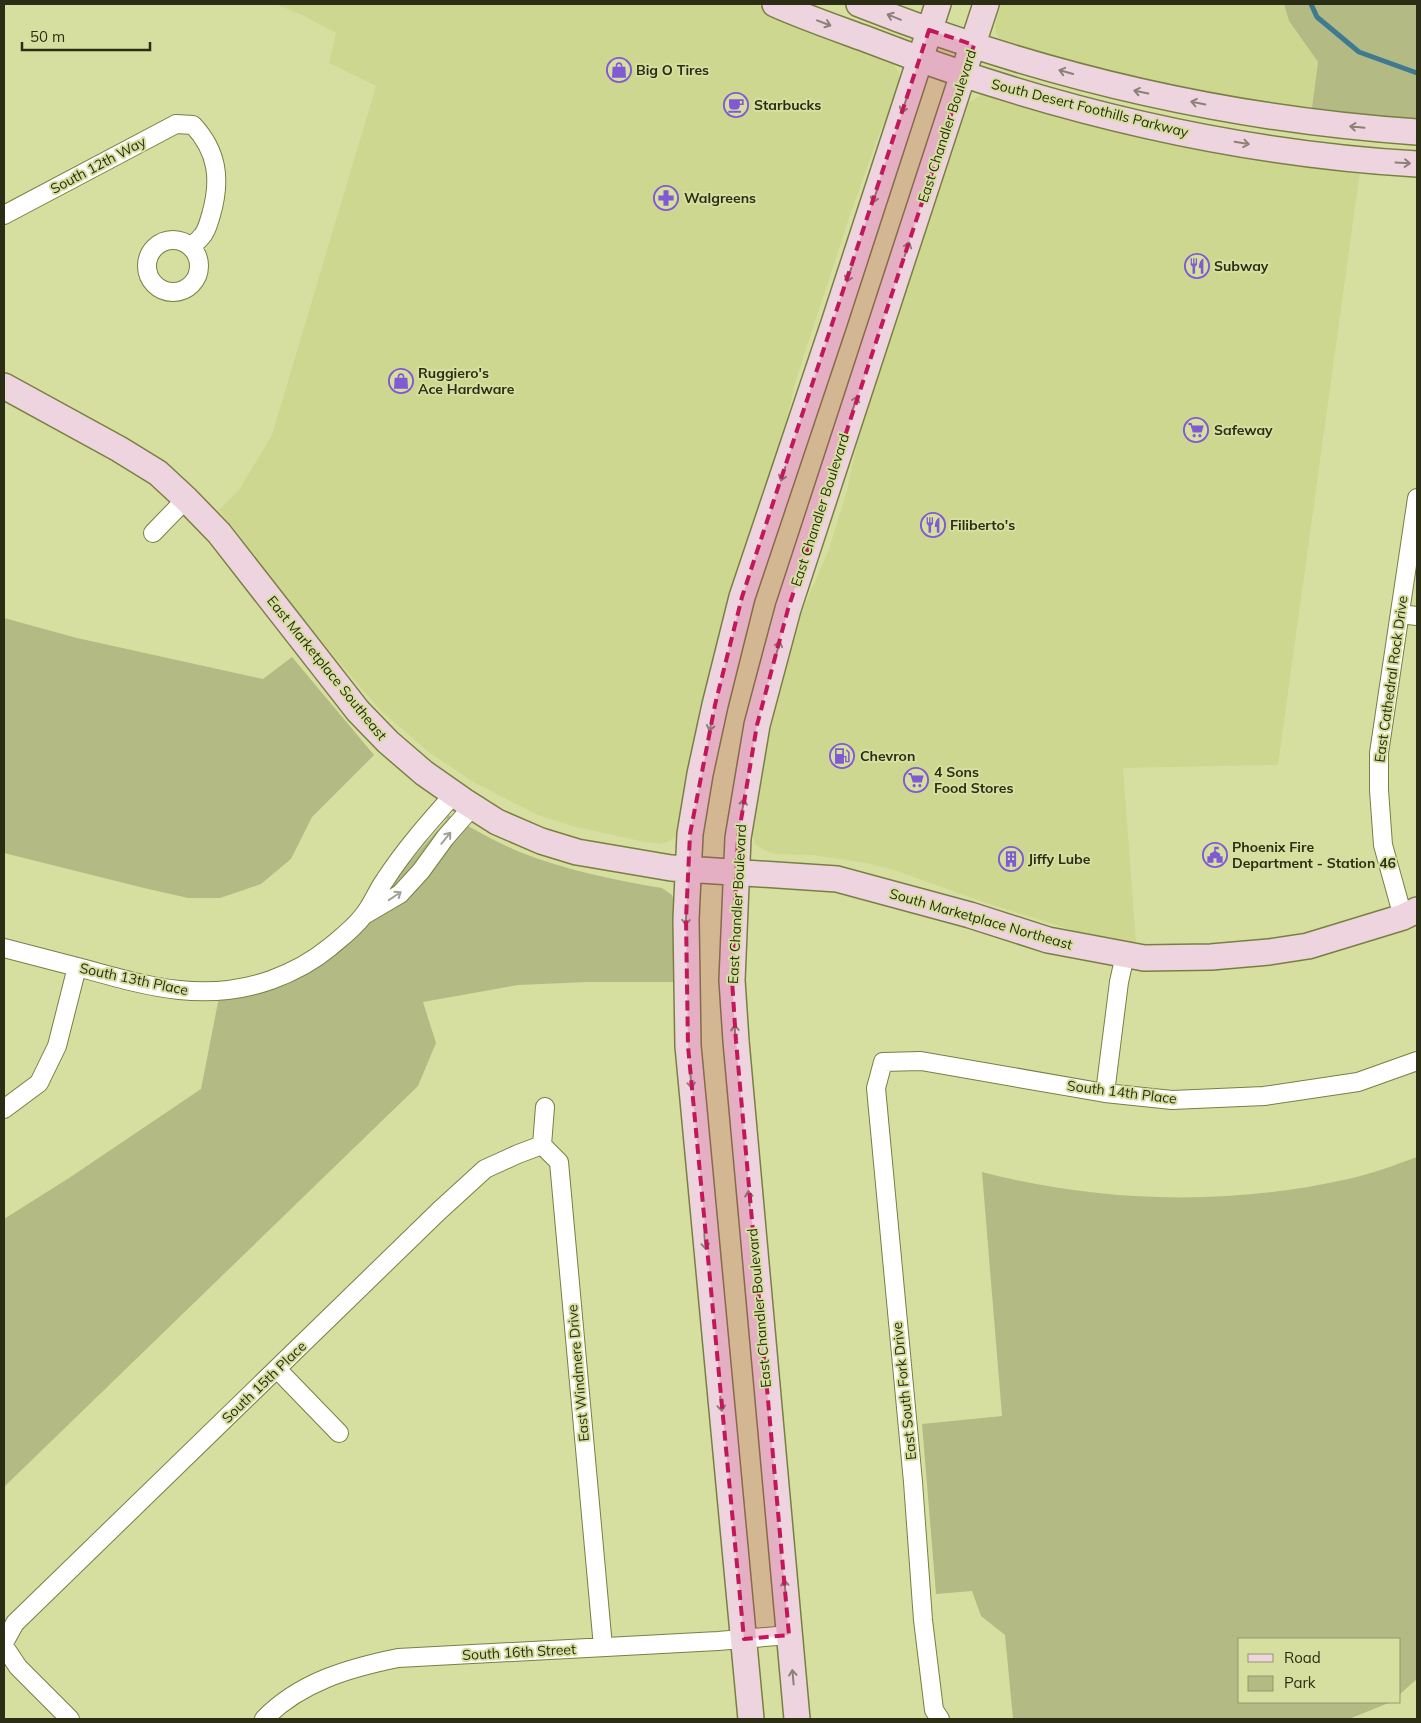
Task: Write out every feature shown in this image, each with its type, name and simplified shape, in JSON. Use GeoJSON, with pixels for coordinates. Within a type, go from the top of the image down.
{"type":"FeatureCollection","features":[{"type":"Feature","properties":{"kind":"main road","name":"South Desert Foothills Parkway"},"geometry":{"type":"LineString","coordinates":[[775,4],[964,75],[1116,118],[1194,135],[1270,148],[1367,161],[1417,164]]}},
{"type":"Feature","properties":{"kind":"main road","name":"South Desert Foothills Parkway"},"geometry":{"type":"LineString","coordinates":[[859,4],[974,45],[1113,86],[1197,104],[1285,118],[1360,128],[1417,132]]}},
{"type":"Feature","properties":{"kind":"main road"},"geometry":{"type":"LineString","coordinates":[[751,1719],[688,1046],[686,919],[690,834],[700,774],[715,705],[742,597],[938,4]]}},
{"type":"Feature","properties":{"kind":"main road","name":"East Chandler Boulevard"},"geometry":{"type":"LineString","coordinates":[[797,1719],[736,1041],[732,980],[738,838],[757,725],[788,609],[986,4]]}},
{"type":"Feature","properties":{"kind":"main road","name":"East Marketplace Southeast"},"geometry":{"type":"LineString","coordinates":[[4,386],[119,449],[158,473],[219,533],[358,711],[388,742],[424,772],[463,800],[497,822],[541,841],[577,852],[689,870]]}},
{"type":"Feature","properties":{"kind":"main road","name":"South Marketplace Northeast"},"geometry":{"type":"LineString","coordinates":[[689,870],[837,880],[970,915],[1048,940],[1144,958],[1203,958],[1269,952],[1308,946],[1410,914]]}},
{"type":"Feature","properties":{"kind":"street","name":"South 12th Way"},"geometry":{"type":"LineString","coordinates":[[4,214],[176,124],[193,125],[208,146],[215,161],[217,177],[216,198],[204,235],[191,247]]}},
{"type":"Feature","properties":{"kind":"street","name":"East Cathedral Rock Drive"},"geometry":{"type":"LineString","coordinates":[[1410,914],[1383,845],[1379,790],[1379,753],[1417,498]]}},
{"type":"Feature","properties":{"kind":"street"},"geometry":{"type":"LineString","coordinates":[[153,532],[186,499]]}},
{"type":"Feature","properties":{"kind":"street"},"geometry":{"type":"LineString","coordinates":[[1400,614],[1417,616]]}},
{"type":"Feature","properties":{"kind":"street","name":"South 13th Place"},"geometry":{"type":"LineString","coordinates":[[364,915],[400,894],[421,871],[445,838],[463,800]]}},
{"type":"Feature","properties":{"kind":"street","name":"South 13th Place"},"geometry":{"type":"LineString","coordinates":[[4,948],[171,990],[198,992],[234,990],[256,985],[302,966],[319,956],[349,931],[364,915],[385,879],[401,857],[463,800]]}},
{"type":"Feature","properties":{"kind":"street"},"geometry":{"type":"LineString","coordinates":[[1104,1093],[1119,982],[1125,955]]}},
{"type":"Feature","properties":{"kind":"street"},"geometry":{"type":"LineString","coordinates":[[4,1109],[39,1083],[57,1046],[77,967]]}},
{"type":"Feature","properties":{"kind":"street","name":"South 14th Place"},"geometry":{"type":"LineString","coordinates":[[883,1062],[921,1062],[1104,1093],[1172,1100],[1264,1096],[1358,1082],[1417,1061]]}},
{"type":"Feature","properties":{"kind":"street","name":"East South Fork Drive"},"geometry":{"type":"LineString","coordinates":[[883,1062],[876,1088],[913,1482],[923,1620],[934,1710],[940,1719]]}},
{"type":"Feature","properties":{"kind":"street"},"geometry":{"type":"LineString","coordinates":[[542,1146],[545,1107]]}},
{"type":"Feature","properties":{"kind":"street","name":"South 15th Place"},"geometry":{"type":"LineString","coordinates":[[4,1644],[15,1623],[485,1169],[518,1154],[542,1146]]}},
{"type":"Feature","properties":{"kind":"street","name":"East Windmere Drive"},"geometry":{"type":"LineString","coordinates":[[542,1146],[559,1162],[603,1647]]}},
{"type":"Feature","properties":{"kind":"street"},"geometry":{"type":"LineString","coordinates":[[277,1369],[339,1433]]}},
{"type":"Feature","properties":{"kind":"street","name":"South 16th Street"},"geometry":{"type":"LineString","coordinates":[[264,1719],[302,1689],[332,1674],[398,1658],[789,1635]]}},
{"type":"Feature","properties":{"kind":"street"},"geometry":{"type":"LineString","coordinates":[[4,1644],[18,1667],[70,1719]]}},
{"type":"Feature","properties":{"kind":"highlighted area"},"geometry":{"type":"Polygon","coordinates":[[[929,30],[974,45],[788,609],[757,725],[738,838],[732,980],[789,1635],[744,1639],[688,1046],[686,919],[690,834],[715,705],[742,597],[929,30]]]}},
{"type":"Feature","properties":{"kind":"shaded area"},"geometry":{"type":"Polygon","coordinates":[[[275,4],[755,4],[887,59],[899,72],[900,89],[879,134],[850,215],[795,383],[779,458],[727,615],[707,687],[681,827],[677,836],[670,841],[661,844],[645,842],[576,827],[540,816],[475,783],[430,753],[380,710],[316,635],[219,510],[239,490],[272,435],[376,86],[329,63],[336,33],[302,15],[275,4]]]}},
{"type":"Feature","properties":{"kind":"shaded area"},"geometry":{"type":"Polygon","coordinates":[[[1001,4],[1284,4],[1289,21],[1318,62],[1311,115],[1119,79],[1002,43],[996,34],[995,24],[1001,4]]]}},
{"type":"Feature","properties":{"kind":"shaded area"},"geometry":{"type":"Polygon","coordinates":[[[981,95],[1360,171],[1278,765],[1123,768],[1136,943],[1085,934],[992,905],[894,870],[866,863],[812,855],[775,854],[755,844],[752,832],[762,754],[779,679],[802,612],[829,549],[847,490],[859,434],[962,116],[968,103],[981,95]]]}},
{"type":"Feature","properties":{"kind":"green space"},"geometry":{"type":"Polygon","coordinates":[[[1284,4],[1417,4],[1417,123],[1311,115],[1318,62],[1289,21],[1284,4]]]}},
{"type":"Feature","properties":{"kind":"green space"},"geometry":{"type":"Polygon","coordinates":[[[4,618],[77,638],[263,679],[292,657],[374,755],[312,817],[291,859],[261,884],[220,898],[188,898],[4,853],[4,618]]]}},
{"type":"Feature","properties":{"kind":"green space"},"geometry":{"type":"Polygon","coordinates":[[[448,815],[520,852],[590,874],[662,888],[672,895],[676,908],[675,982],[588,982],[518,985],[423,1002],[436,1043],[418,1086],[4,1487],[4,1219],[69,1178],[201,1089],[220,992],[282,975],[364,915],[446,820],[448,815]]]}},
{"type":"Feature","properties":{"kind":"green space"},"geometry":{"type":"Polygon","coordinates":[[[1417,1157],[1417,1679],[1401,1693],[1401,1638],[1238,1638],[1238,1703],[1389,1703],[1349,1719],[1013,1719],[1005,1635],[981,1616],[972,1591],[936,1594],[922,1424],[1002,1416],[982,1172],[1073,1190],[1119,1195],[1211,1197],[1303,1188],[1357,1177],[1417,1157]]]}},
{"type":"Feature","properties":{"kind":"waterway"},"geometry":{"type":"LineString","coordinates":[[1311,4],[1317,17],[1359,52],[1417,73]]}},
{"type":"Feature","properties":{"kind":"place","name":"Big O Tires"},"geometry":{"type":"Point","coordinates":[619,70]}},
{"type":"Feature","properties":{"kind":"place","name":"Starbucks"},"geometry":{"type":"Point","coordinates":[736,105]}},
{"type":"Feature","properties":{"kind":"place","name":"Walgreens"},"geometry":{"type":"Point","coordinates":[666,198]}},
{"type":"Feature","properties":{"kind":"place","name":"Subway"},"geometry":{"type":"Point","coordinates":[1197,266]}},
{"type":"Feature","properties":{"kind":"place","name":"Ruggiero's Ace Hardware"},"geometry":{"type":"Point","coordinates":[401,381]}},
{"type":"Feature","properties":{"kind":"place","name":"Safeway"},"geometry":{"type":"Point","coordinates":[1196,430]}},
{"type":"Feature","properties":{"kind":"place","name":"Filiberto's"},"geometry":{"type":"Point","coordinates":[933,525]}},
{"type":"Feature","properties":{"kind":"place","name":"Chevron"},"geometry":{"type":"Point","coordinates":[842,756]}},
{"type":"Feature","properties":{"kind":"place","name":"4 Sons Food Stores"},"geometry":{"type":"Point","coordinates":[916,780]}},
{"type":"Feature","properties":{"kind":"place","name":"Phoenix Fire Department - Station 46"},"geometry":{"type":"Point","coordinates":[1215,855]}},
{"type":"Feature","properties":{"kind":"place","name":"Jiffy Lube"},"geometry":{"type":"Point","coordinates":[1011,859]}}]}
